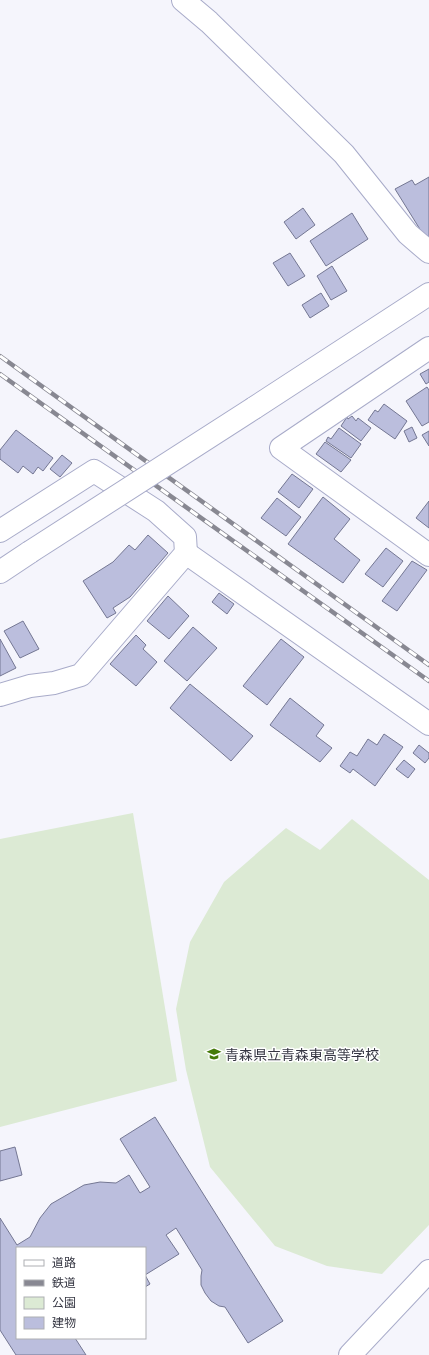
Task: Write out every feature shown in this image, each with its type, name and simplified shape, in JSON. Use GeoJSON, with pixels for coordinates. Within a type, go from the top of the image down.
{"type":"FeatureCollection","features":[{"type":"Feature","properties":{"kind":"street"},"geometry":{"type":"LineString","coordinates":[[183,0],[209,22],[344,154],[408,234],[429,252]]}},
{"type":"Feature","properties":{"kind":"street"},"geometry":{"type":"LineString","coordinates":[[0,572],[429,294]]}},
{"type":"Feature","properties":{"kind":"street"},"geometry":{"type":"LineString","coordinates":[[429,348],[281,448],[429,555]]}},
{"type":"Feature","properties":{"kind":"street"},"geometry":{"type":"LineString","coordinates":[[0,531],[94,471],[156,511],[185,537],[186,553],[81,676],[54,683],[30,686],[0,695]]}},
{"type":"Feature","properties":{"kind":"street"},"geometry":{"type":"LineString","coordinates":[[186,553],[429,724]]}},
{"type":"Feature","properties":{"kind":"street"},"geometry":{"type":"LineString","coordinates":[[350,1355],[429,1271]]}},
{"type":"Feature","properties":{"kind":"green space"},"geometry":{"type":"Polygon","coordinates":[[[133,813],[177,1081],[0,1127],[0,839],[133,813]]]}},
{"type":"Feature","properties":{"kind":"green space"},"geometry":{"type":"Polygon","coordinates":[[[352,819],[429,880],[429,1225],[382,1274],[327,1266],[275,1246],[210,1167],[186,1070],[176,1009],[190,942],[224,882],[286,828],[320,850],[352,819]]]}},
{"type":"Feature","properties":{"kind":"building"},"geometry":{"type":"Polygon","coordinates":[[[429,177],[429,237],[426,239],[395,189],[412,180],[415,185],[429,177]]]}},
{"type":"Feature","properties":{"kind":"building"},"geometry":{"type":"Polygon","coordinates":[[[303,208],[315,225],[296,239],[284,222],[303,208]]]}},
{"type":"Feature","properties":{"kind":"building"},"geometry":{"type":"Polygon","coordinates":[[[352,213],[368,239],[326,266],[310,241],[352,213]]]}},
{"type":"Feature","properties":{"kind":"building"},"geometry":{"type":"Polygon","coordinates":[[[290,253],[305,276],[288,286],[273,263],[290,253]]]}},
{"type":"Feature","properties":{"kind":"building"},"geometry":{"type":"Polygon","coordinates":[[[332,266],[347,291],[331,300],[317,276],[332,266]]]}},
{"type":"Feature","properties":{"kind":"building"},"geometry":{"type":"Polygon","coordinates":[[[321,293],[329,306],[310,318],[302,305],[321,293]]]}},
{"type":"Feature","properties":{"kind":"building"},"geometry":{"type":"Polygon","coordinates":[[[429,369],[429,382],[426,384],[420,374],[429,369]]]}},
{"type":"Feature","properties":{"kind":"building"},"geometry":{"type":"Polygon","coordinates":[[[427,387],[429,390],[429,422],[422,426],[406,401],[427,387]]]}},
{"type":"Feature","properties":{"kind":"building"},"geometry":{"type":"Polygon","coordinates":[[[384,404],[407,421],[395,439],[368,420],[375,410],[378,412],[384,404]]]}},
{"type":"Feature","properties":{"kind":"building"},"geometry":{"type":"Polygon","coordinates":[[[352,416],[356,421],[358,418],[371,428],[361,441],[341,426],[347,417],[348,419],[352,416]]]}},
{"type":"Feature","properties":{"kind":"building"},"geometry":{"type":"Polygon","coordinates":[[[412,427],[417,438],[409,442],[404,431],[412,427]]]}},
{"type":"Feature","properties":{"kind":"building"},"geometry":{"type":"Polygon","coordinates":[[[339,428],[361,444],[351,458],[326,441],[328,437],[331,439],[339,428]]]}},
{"type":"Feature","properties":{"kind":"building"},"geometry":{"type":"Polygon","coordinates":[[[16,430],[53,458],[43,471],[38,467],[33,474],[23,466],[18,473],[0,459],[0,450],[16,430]]]}},
{"type":"Feature","properties":{"kind":"building"},"geometry":{"type":"Polygon","coordinates":[[[429,431],[429,446],[422,435],[429,431]]]}},
{"type":"Feature","properties":{"kind":"building"},"geometry":{"type":"Polygon","coordinates":[[[325,442],[351,460],[341,472],[316,454],[325,442]]]}},
{"type":"Feature","properties":{"kind":"building"},"geometry":{"type":"Polygon","coordinates":[[[62,455],[72,463],[60,477],[50,469],[62,455]]]}},
{"type":"Feature","properties":{"kind":"building"},"geometry":{"type":"Polygon","coordinates":[[[292,474],[313,489],[299,508],[278,492],[292,474]]]}},
{"type":"Feature","properties":{"kind":"building"},"geometry":{"type":"Polygon","coordinates":[[[323,497],[350,519],[334,539],[360,560],[343,583],[288,544],[323,497]]]}},
{"type":"Feature","properties":{"kind":"building"},"geometry":{"type":"Polygon","coordinates":[[[277,498],[301,517],[286,536],[261,518],[277,498]]]}},
{"type":"Feature","properties":{"kind":"building"},"geometry":{"type":"Polygon","coordinates":[[[429,501],[429,528],[416,518],[429,501]]]}},
{"type":"Feature","properties":{"kind":"building"},"geometry":{"type":"Polygon","coordinates":[[[148,535],[168,553],[130,597],[113,608],[116,613],[107,618],[83,581],[113,562],[129,545],[135,550],[148,535]]]}},
{"type":"Feature","properties":{"kind":"building"},"geometry":{"type":"Polygon","coordinates":[[[386,548],[403,561],[383,587],[365,574],[386,548]]]}},
{"type":"Feature","properties":{"kind":"building"},"geometry":{"type":"Polygon","coordinates":[[[412,561],[427,570],[397,611],[382,601],[412,561]]]}},
{"type":"Feature","properties":{"kind":"building"},"geometry":{"type":"Polygon","coordinates":[[[219,593],[234,604],[227,614],[212,602],[219,593]]]}},
{"type":"Feature","properties":{"kind":"building"},"geometry":{"type":"Polygon","coordinates":[[[168,596],[189,616],[169,639],[147,621],[168,596]]]}},
{"type":"Feature","properties":{"kind":"building"},"geometry":{"type":"Polygon","coordinates":[[[23,621],[39,649],[20,658],[4,631],[23,621]]]}},
{"type":"Feature","properties":{"kind":"building"},"geometry":{"type":"Polygon","coordinates":[[[193,627],[217,648],[187,681],[164,661],[193,627]]]}},
{"type":"Feature","properties":{"kind":"building"},"geometry":{"type":"Polygon","coordinates":[[[136,635],[146,645],[143,649],[157,662],[136,686],[110,664],[136,635]]]}},
{"type":"Feature","properties":{"kind":"building"},"geometry":{"type":"Polygon","coordinates":[[[0,639],[16,668],[0,676],[0,639]]]}},
{"type":"Feature","properties":{"kind":"building"},"geometry":{"type":"Polygon","coordinates":[[[281,639],[304,657],[267,705],[243,686],[281,639]]]}},
{"type":"Feature","properties":{"kind":"building"},"geometry":{"type":"Polygon","coordinates":[[[190,684],[253,736],[231,761],[170,708],[190,684]]]}},
{"type":"Feature","properties":{"kind":"building"},"geometry":{"type":"Polygon","coordinates":[[[290,698],[324,725],[316,736],[332,748],[320,762],[270,725],[290,698]]]}},
{"type":"Feature","properties":{"kind":"building"},"geometry":{"type":"Polygon","coordinates":[[[384,734],[403,747],[375,786],[353,769],[350,773],[340,766],[350,752],[357,756],[368,739],[377,745],[384,734]]]}},
{"type":"Feature","properties":{"kind":"building"},"geometry":{"type":"Polygon","coordinates":[[[419,745],[429,753],[429,758],[425,763],[413,753],[419,745]]]}},
{"type":"Feature","properties":{"kind":"building"},"geometry":{"type":"Polygon","coordinates":[[[404,760],[415,769],[408,778],[396,769],[404,760]]]}},
{"type":"Feature","properties":{"kind":"building"},"geometry":{"type":"Polygon","coordinates":[[[155,1117],[283,1321],[248,1343],[225,1307],[219,1306],[211,1301],[205,1293],[201,1285],[202,1270],[176,1228],[166,1235],[179,1254],[146,1274],[146,1247],[16,1247],[16,1339],[76,1339],[86,1355],[16,1355],[0,1330],[0,1218],[17,1245],[30,1237],[40,1218],[51,1204],[84,1185],[100,1182],[116,1183],[129,1175],[140,1193],[150,1187],[120,1139],[155,1117]]]}},
{"type":"Feature","properties":{"kind":"building"},"geometry":{"type":"Polygon","coordinates":[[[15,1147],[22,1175],[0,1181],[0,1151],[15,1147]]]}},
{"type":"Feature","properties":{"kind":"building"},"geometry":{"type":"Polygon","coordinates":[[[146,1277],[150,1284],[146,1286],[146,1277]]]}},
{"type":"Feature","properties":{"kind":"railway"},"geometry":{"type":"LineString","coordinates":[[0,356],[429,665]]}},
{"type":"Feature","properties":{"kind":"railway"},"geometry":{"type":"LineString","coordinates":[[0,374],[429,681]]}},
{"type":"Feature","properties":{"kind":"place","name":"青森県立青森東高等学校"},"geometry":{"type":"Point","coordinates":[214,1054]}}]}
